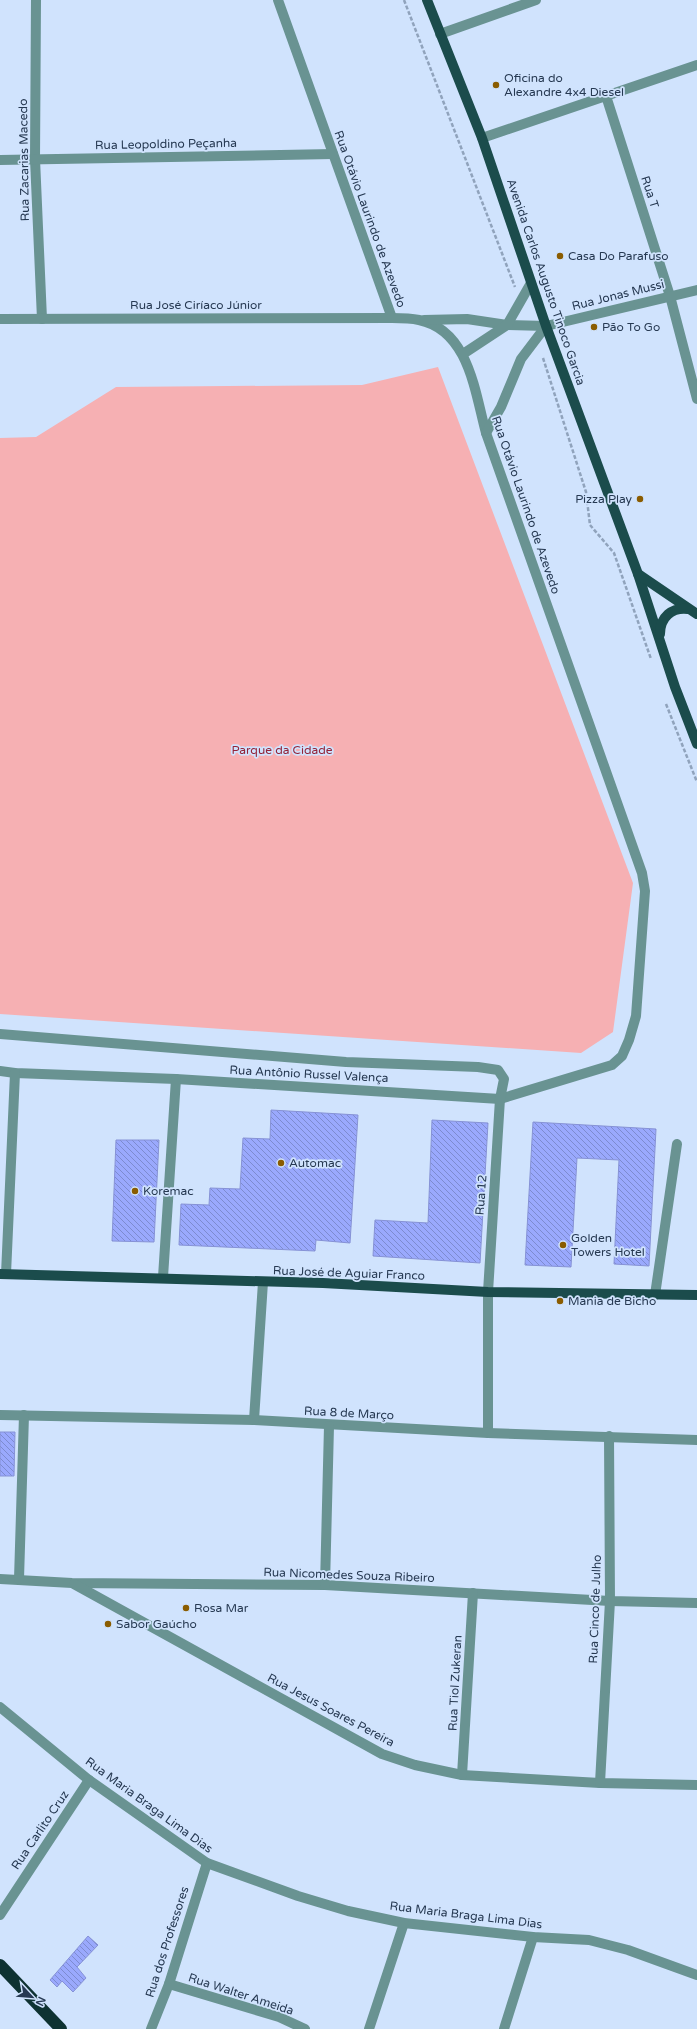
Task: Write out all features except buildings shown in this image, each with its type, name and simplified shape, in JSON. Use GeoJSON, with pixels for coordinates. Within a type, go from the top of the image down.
{"type":"FeatureCollection","features":[{"type":"Feature","properties":{"kind":"highway"},"geometry":{"type":"LineString","coordinates":[[0,1964],[61,2029]]}},
{"type":"Feature","properties":{"kind":"main road","name":"Avenida Carlos Augusto Tinoco Garcia"},"geometry":{"type":"LineString","coordinates":[[427,0],[482,138],[546,326],[660,637]]}},
{"type":"Feature","properties":{"kind":"main road"},"geometry":{"type":"LineString","coordinates":[[638,574],[693,612]]}},
{"type":"Feature","properties":{"kind":"main road"},"geometry":{"type":"LineString","coordinates":[[693,612],[678,609],[669,614],[660,627],[660,637],[676,687],[697,744]]}},
{"type":"Feature","properties":{"kind":"main road","name":"Rua José de Aguiar Franco"},"geometry":{"type":"LineString","coordinates":[[3,1274],[163,1277],[262,1282],[323,1283],[488,1292],[697,1295]]}},
{"type":"Feature","properties":{"kind":"street","name":"Rua Zacarias Macedo"},"geometry":{"type":"LineString","coordinates":[[36,0],[35,159],[42,319]]}},
{"type":"Feature","properties":{"kind":"street","name":"Rua Otávio Laurindo de Azevedo"},"geometry":{"type":"LineString","coordinates":[[278,0],[392,318],[420,320],[440,328],[453,339],[463,354],[486,433],[642,873],[645,891],[636,1016],[630,1040],[622,1056],[612,1065]]}},
{"type":"Feature","properties":{"kind":"street"},"geometry":{"type":"LineString","coordinates":[[440,34],[536,0]]}},
{"type":"Feature","properties":{"kind":"street"},"geometry":{"type":"LineString","coordinates":[[482,138],[697,65]]}},
{"type":"Feature","properties":{"kind":"street","name":"Rua T"},"geometry":{"type":"LineString","coordinates":[[606,96],[670,296],[697,399]]}},
{"type":"Feature","properties":{"kind":"street","name":"Rua Leopoldino Peçanha"},"geometry":{"type":"LineString","coordinates":[[0,160],[333,154]]}},
{"type":"Feature","properties":{"kind":"street"},"geometry":{"type":"LineString","coordinates":[[463,354],[507,325],[531,282]]}},
{"type":"Feature","properties":{"kind":"street","name":"Rua Jonas Mussi"},"geometry":{"type":"LineString","coordinates":[[420,320],[467,319],[507,325],[546,326],[697,290]]}},
{"type":"Feature","properties":{"kind":"street","name":"Rua José Ciríaco Júnior"},"geometry":{"type":"LineString","coordinates":[[0,319],[392,318]]}},
{"type":"Feature","properties":{"kind":"street"},"geometry":{"type":"LineString","coordinates":[[486,433],[501,407],[521,359],[546,326]]}},
{"type":"Feature","properties":{"kind":"street","name":"Rua 12"},"geometry":{"type":"LineString","coordinates":[[0,1034],[346,1062],[490,1068],[498,1070],[504,1079],[500,1099],[488,1292],[488,1433]]}},
{"type":"Feature","properties":{"kind":"street","name":"Rua Antônio Russel Valença"},"geometry":{"type":"LineString","coordinates":[[0,1071],[15,1073],[176,1079],[500,1099],[612,1065]]}},
{"type":"Feature","properties":{"kind":"street"},"geometry":{"type":"LineString","coordinates":[[3,1274],[15,1073]]}},
{"type":"Feature","properties":{"kind":"street"},"geometry":{"type":"LineString","coordinates":[[163,1277],[176,1079]]}},
{"type":"Feature","properties":{"kind":"street"},"geometry":{"type":"LineString","coordinates":[[655,1295],[677,1144]]}},
{"type":"Feature","properties":{"kind":"street"},"geometry":{"type":"LineString","coordinates":[[254,1420],[262,1282]]}},
{"type":"Feature","properties":{"kind":"street","name":"Rua 8 de Março"},"geometry":{"type":"LineString","coordinates":[[0,1415],[254,1420],[329,1426],[697,1440]]}},
{"type":"Feature","properties":{"kind":"street"},"geometry":{"type":"LineString","coordinates":[[18,1579],[24,1415]]}},
{"type":"Feature","properties":{"kind":"street"},"geometry":{"type":"LineString","coordinates":[[325,1585],[329,1426]]}},
{"type":"Feature","properties":{"kind":"street","name":"Rua Cinco de Julho"},"geometry":{"type":"LineString","coordinates":[[600,1783],[610,1601],[610,1436]]}},
{"type":"Feature","properties":{"kind":"street","name":"Rua Nicomedes Souza Ribeiro"},"geometry":{"type":"LineString","coordinates":[[0,1579],[72,1583],[325,1585],[610,1601],[697,1603]]}},
{"type":"Feature","properties":{"kind":"street","name":"Rua Jesus Soares Pereira"},"geometry":{"type":"LineString","coordinates":[[72,1583],[382,1754],[415,1765],[462,1775],[600,1783],[697,1785]]}},
{"type":"Feature","properties":{"kind":"street","name":"Rua Tiol Zukeran"},"geometry":{"type":"LineString","coordinates":[[462,1775],[473,1593]]}},
{"type":"Feature","properties":{"kind":"street","name":"Rua Maria Braga Lima Dias"},"geometry":{"type":"LineString","coordinates":[[0,1707],[89,1780],[207,1863],[298,1896],[348,1911],[404,1923],[533,1937],[589,1940],[628,1950],[697,1975]]}},
{"type":"Feature","properties":{"kind":"street","name":"Rua Carlito Cruz"},"geometry":{"type":"LineString","coordinates":[[0,1915],[89,1780]]}},
{"type":"Feature","properties":{"kind":"street","name":"Rua dos Professores"},"geometry":{"type":"LineString","coordinates":[[151,2029],[169,1984],[207,1863]]}},
{"type":"Feature","properties":{"kind":"street"},"geometry":{"type":"LineString","coordinates":[[369,2029],[404,1923]]}},
{"type":"Feature","properties":{"kind":"street"},"geometry":{"type":"LineString","coordinates":[[504,2029],[533,1937]]}},
{"type":"Feature","properties":{"kind":"street","name":"Rua Walter Ameida"},"geometry":{"type":"LineString","coordinates":[[169,1984],[279,2017],[306,2029]]}},
{"type":"Feature","properties":{"kind":"path"},"geometry":{"type":"LineString","coordinates":[[404,0],[520,302]]}},
{"type":"Feature","properties":{"kind":"path"},"geometry":{"type":"LineString","coordinates":[[536,338],[586,492],[590,525],[614,553],[653,666]]}},
{"type":"Feature","properties":{"kind":"path"},"geometry":{"type":"LineString","coordinates":[[666,703],[697,782]]}},
{"type":"Feature","properties":{"kind":"green space","name":"Parque da Cidade"},"geometry":{"type":"Polygon","coordinates":[[[438,367],[633,883],[613,1032],[581,1053],[0,1014],[0,438],[36,437],[116,387],[362,385],[438,367]]]}},
{"type":"Feature","properties":{"kind":"place","name":"Oficina do Alexandre 4x4 Diesel"},"geometry":{"type":"Point","coordinates":[496,85]}},
{"type":"Feature","properties":{"kind":"place","name":"Casa Do Parafuso"},"geometry":{"type":"Point","coordinates":[560,256]}},
{"type":"Feature","properties":{"kind":"place","name":"Pão To Go"},"geometry":{"type":"Point","coordinates":[594,327]}},
{"type":"Feature","properties":{"kind":"place","name":"Pizza Play"},"geometry":{"type":"Point","coordinates":[640,499]}},
{"type":"Feature","properties":{"kind":"place","name":"Automac"},"geometry":{"type":"Point","coordinates":[281,1163]}},
{"type":"Feature","properties":{"kind":"place","name":"Koremac"},"geometry":{"type":"Point","coordinates":[135,1191]}},
{"type":"Feature","properties":{"kind":"place","name":"Golden Towers Hotel"},"geometry":{"type":"Point","coordinates":[563,1245]}},
{"type":"Feature","properties":{"kind":"place","name":"Mania de Bicho"},"geometry":{"type":"Point","coordinates":[560,1301]}},
{"type":"Feature","properties":{"kind":"place","name":"Rosa Mar"},"geometry":{"type":"Point","coordinates":[186,1608]}},
{"type":"Feature","properties":{"kind":"place","name":"Sabor Gaúcho"},"geometry":{"type":"Point","coordinates":[108,1624]}}]}
